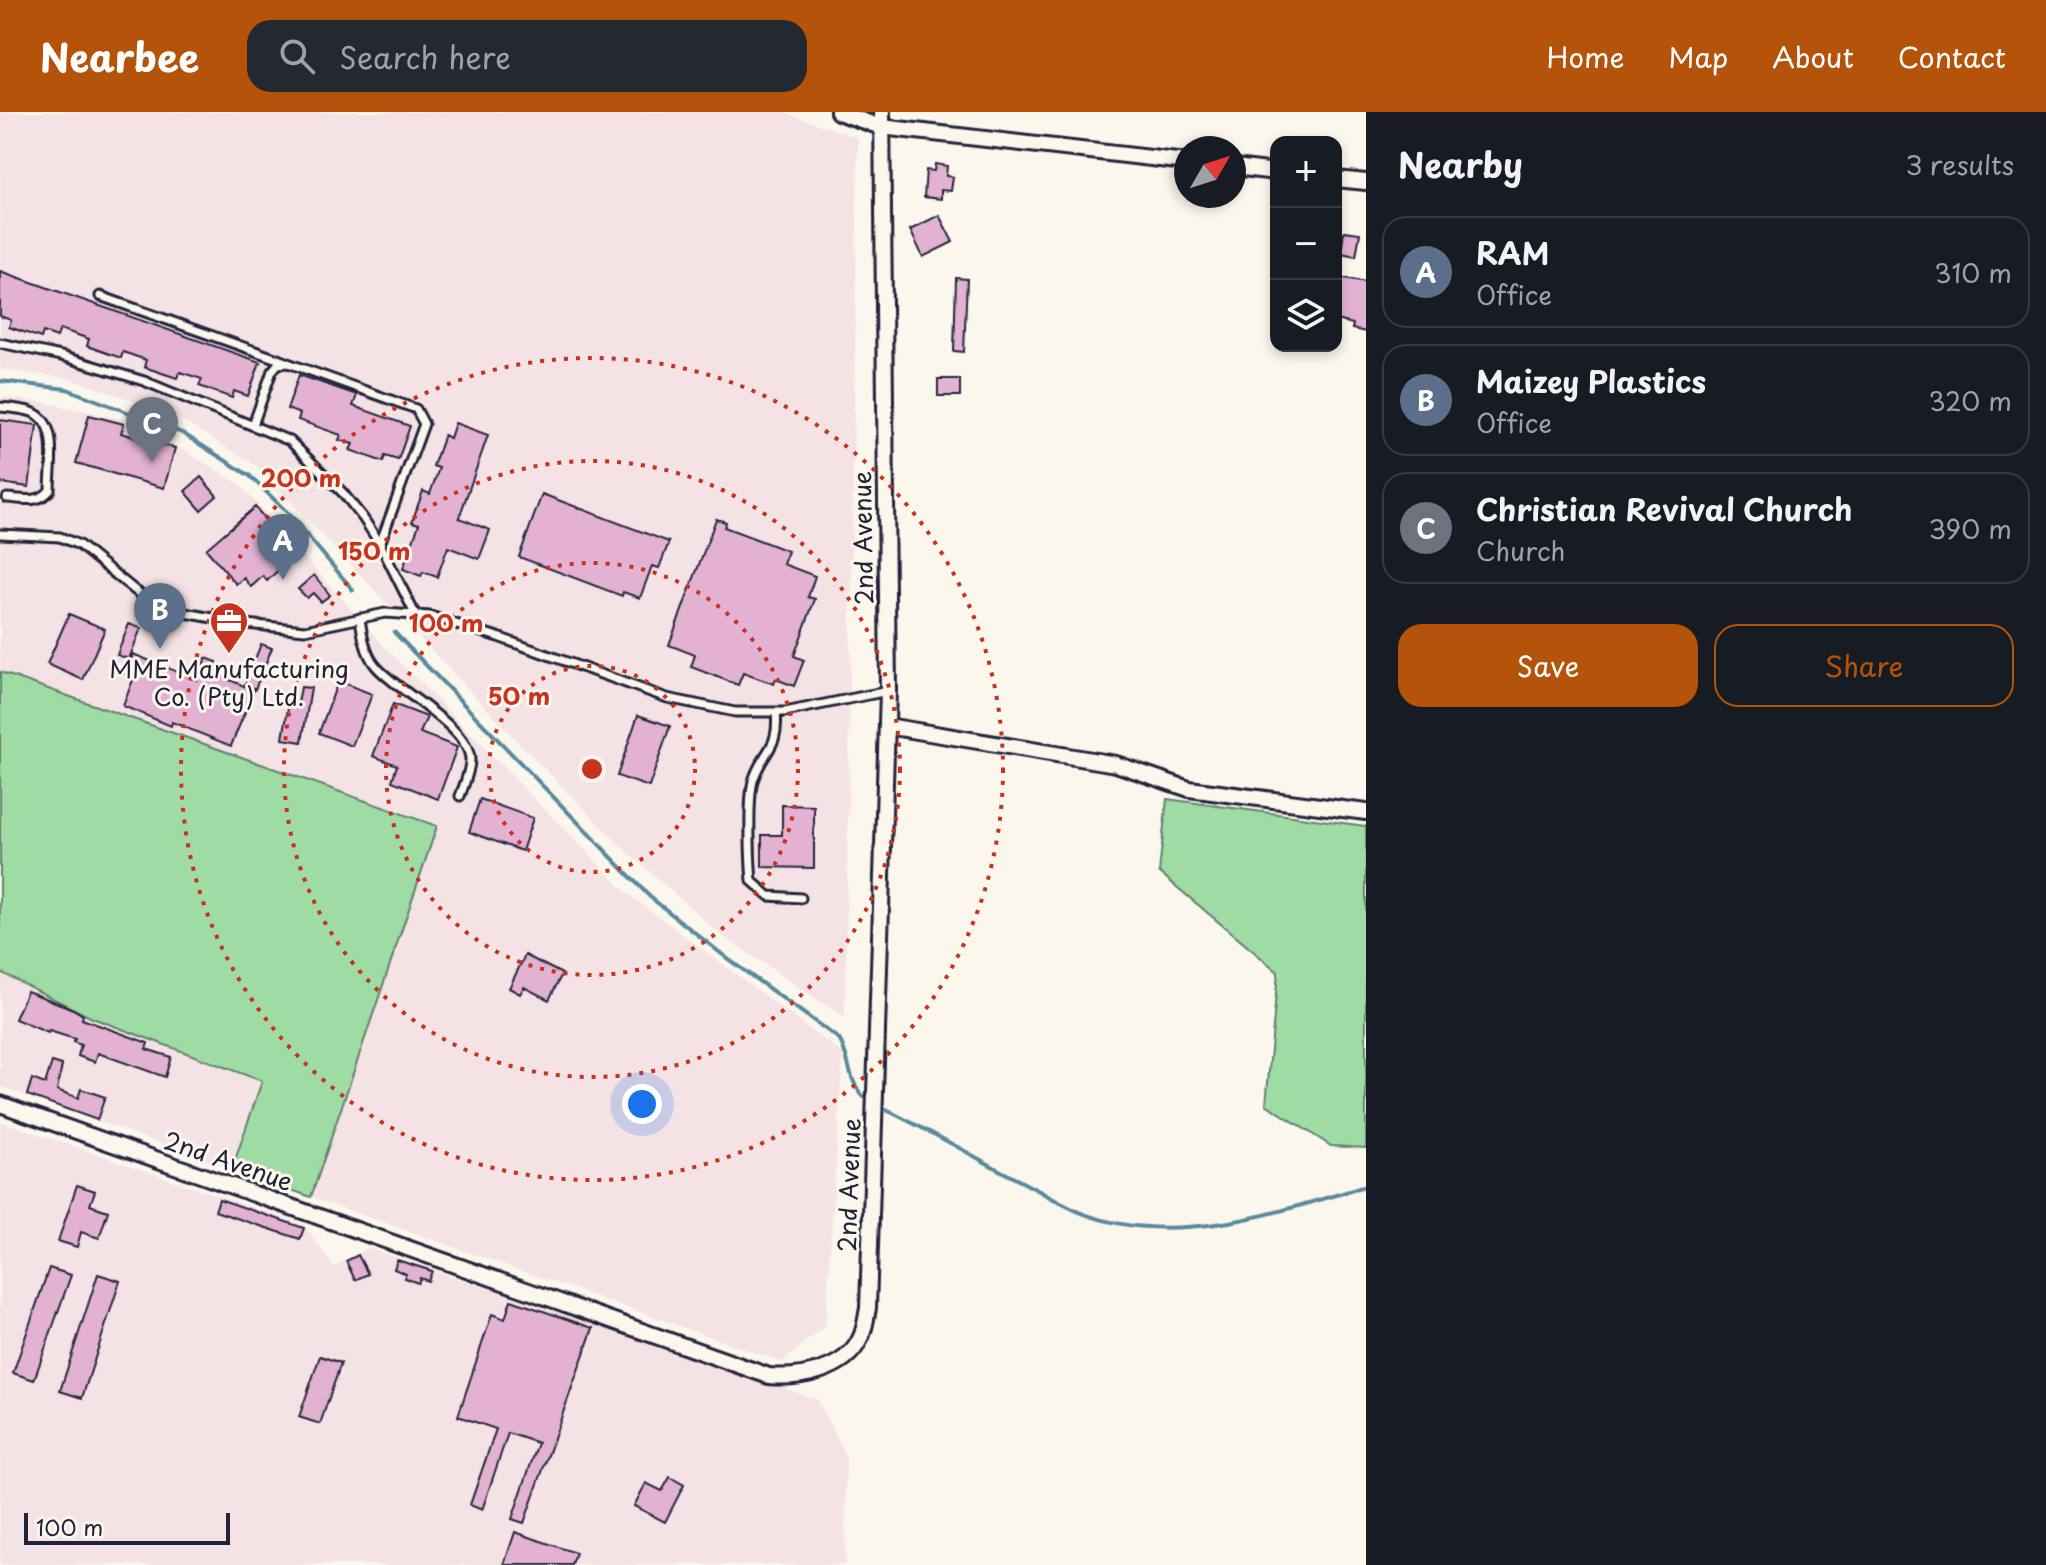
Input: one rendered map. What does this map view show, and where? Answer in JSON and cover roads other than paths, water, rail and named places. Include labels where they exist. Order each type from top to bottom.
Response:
[{"type":"street","points":[[838,112],[1174,160]]},
{"type":"street","name":"2nd Avenue","points":[[0,1104],[769,1376],[809,1373],[838,1363],[851,1353],[860,1340],[868,1308],[888,691],[881,119]]},
{"type":"street","points":[[1246,168],[1270,171]]},
{"type":"street","points":[[1342,180],[1366,182]]},
{"type":"street","points":[[887,726],[1116,764],[1189,789],[1366,812]]},
{"type":"lane","points":[[100,296],[416,409],[424,424],[380,544]]},
{"type":"lane","points":[[0,343],[61,356],[144,381],[290,441],[350,501],[380,544],[415,614]]},
{"type":"lane","points":[[253,425],[272,371],[278,364],[288,363]]},
{"type":"lane","points":[[0,407],[30,411],[40,416],[48,424],[51,438],[50,490],[39,499],[7,498]]},
{"type":"lane","points":[[0,534],[60,537],[79,545],[154,603],[169,610],[305,630],[360,618],[415,614],[498,637],[667,698],[735,712],[776,713],[888,691]]},
{"type":"lane","points":[[360,618],[363,638],[374,665],[418,698],[464,744],[470,758],[460,796]]},
{"type":"lane","points":[[776,713],[778,731],[753,783],[752,881],[769,896],[801,898]]},
{"type":"waterway","points":[[0,381],[67,389],[182,433],[250,476],[290,515],[353,590]]},
{"type":"waterway","points":[[394,632],[650,897],[728,959],[839,1039],[855,1084],[864,1097]]},
{"type":"waterway","points":[[878,1106],[1079,1212],[1114,1223],[1150,1227],[1223,1223],[1296,1207],[1366,1186]]},
{"type":"place","name":"Christian Revival Church","points":[[152,463]]},
{"type":"place","name":"RAM","points":[[283,580]]},
{"type":"place","name":"Maizey Plastics","points":[[160,649]]},
{"type":"place","name":"MME Manufacturing Co. (Pty) Ltd.","points":[[229,655]]}]
